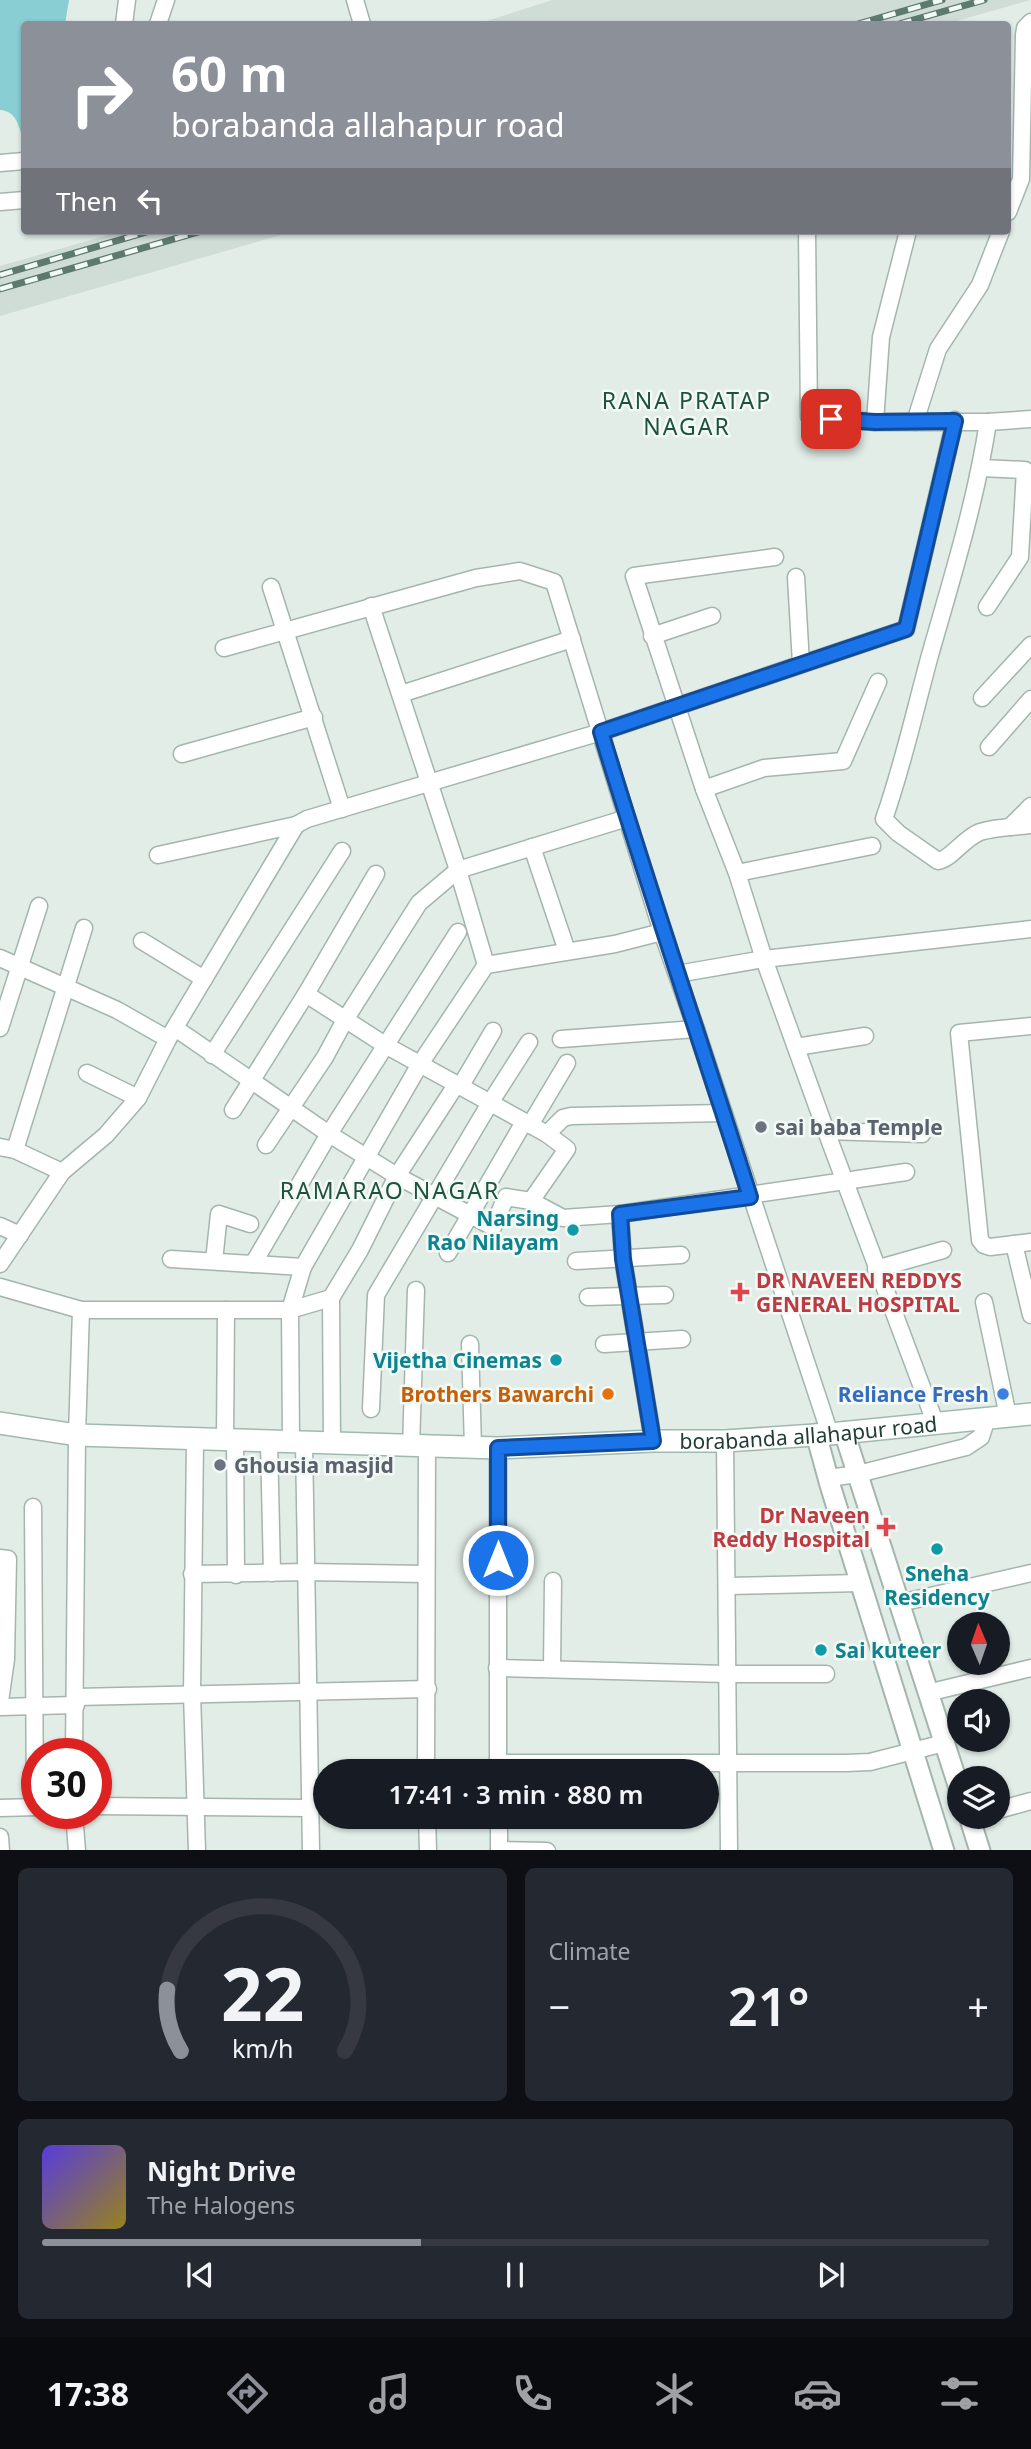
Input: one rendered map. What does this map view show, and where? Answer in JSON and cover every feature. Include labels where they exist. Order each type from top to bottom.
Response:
[{"type":"main road","name":"borabanda allahapur road","points":[[0,1423],[77,1435],[498,1448],[653,1441],[725,1441],[1031,1414]]},
{"type":"street","points":[[124,21],[127,0]]},
{"type":"street","points":[[159,21],[166,0]]},
{"type":"street","points":[[355,0],[361,21]]},
{"type":"street","points":[[1011,204],[1020,179],[1027,117],[1025,27],[1031,22]]},
{"type":"street","points":[[0,163],[21,161]]},
{"type":"street","points":[[0,202],[21,200]]},
{"type":"street","points":[[807,235],[809,418],[875,422],[988,422],[1031,419]]},
{"type":"street","points":[[875,422],[881,337],[907,235]]},
{"type":"street","points":[[915,422],[938,349],[980,285],[999,235]]},
{"type":"street","points":[[158,855],[296,825],[307,819],[601,732],[677,704],[906,629],[955,421]]},
{"type":"street","points":[[988,422],[981,468],[900,772],[884,819],[898,833],[938,861],[944,860],[961,843],[979,832],[1031,825]]},
{"type":"street","points":[[981,468],[1028,470],[1020,557],[987,607]]},
{"type":"street","points":[[775,557],[634,576],[704,789],[737,873],[764,959],[825,1131],[935,1422]]},
{"type":"street","points":[[224,648],[476,578],[520,571],[554,582],[662,932],[750,1197],[830,1433],[858,1474],[952,1766]]},
{"type":"street","points":[[796,577],[801,664]]},
{"type":"street","points":[[271,587],[342,809]]},
{"type":"street","points":[[371,606],[458,870],[486,965]]},
{"type":"street","points":[[652,636],[712,616]]},
{"type":"street","points":[[401,694],[572,639]]},
{"type":"street","points":[[982,698],[1031,645]]},
{"type":"street","points":[[704,789],[764,768],[843,761],[878,682]]},
{"type":"street","points":[[989,747],[1031,699]]},
{"type":"street","points":[[182,754],[314,717]]},
{"type":"street","points":[[1010,827],[1031,806]]},
{"type":"street","points":[[266,1145],[325,1057],[345,1020],[419,903],[458,870],[628,818]]},
{"type":"street","points":[[0,1265],[62,1172],[106,1135],[138,1098],[171,1034],[296,825]]},
{"type":"street","points":[[737,873],[872,846]]},
{"type":"street","points":[[532,847],[567,951]]},
{"type":"street","points":[[212,1055],[342,851]]},
{"type":"street","points":[[233,1110],[306,994],[376,874]]},
{"type":"street","points":[[0,1028],[39,906]]},
{"type":"street","points":[[62,1172],[7,1149],[84,928]]},
{"type":"street","points":[[677,974],[764,959],[1031,929]]},
{"type":"street","points":[[253,1264],[329,1134],[457,932]]},
{"type":"street","points":[[314,1759],[307,1691],[306,1572],[290,1310],[303,1267],[420,1064],[486,965],[615,944],[662,932]]},
{"type":"street","points":[[142,941],[204,979]]},
{"type":"street","points":[[0,958],[212,1055],[397,1177],[471,1213],[493,1227],[506,1197],[531,1202],[563,1218],[620,1214],[750,1197],[906,1172]]},
{"type":"street","points":[[306,994],[385,1045],[547,1134],[567,1149],[531,1202]]},
{"type":"street","points":[[1031,1026],[959,1033],[980,1240],[990,1247],[1031,1242]]},
{"type":"street","points":[[561,1039],[696,1029]]},
{"type":"street","points":[[332,1443],[331,1298],[360,1250],[397,1177],[493,1031]]},
{"type":"street","points":[[796,1047],[865,1036]]},
{"type":"street","points":[[371,1409],[376,1295],[490,1102],[530,1042]]},
{"type":"street","points":[[448,1253],[567,1063]]},
{"type":"street","points":[[87,1073],[138,1098]]},
{"type":"street","points":[[547,1134],[563,1118],[571,1116],[724,1113]]},
{"type":"street","points":[[825,1131],[922,1134]]},
{"type":"street","points":[[214,1262],[219,1214],[250,1224]]},
{"type":"street","points":[[620,1214],[623,1259],[653,1441]]},
{"type":"street","points":[[0,1226],[20,1236]]},
{"type":"street","points":[[1014,1244],[1031,1315]]},
{"type":"street","points":[[876,1269],[943,1250]]},
{"type":"street","points":[[576,1261],[681,1255]]},
{"type":"street","points":[[171,1259],[303,1267]]},
{"type":"street","points":[[0,1287],[81,1310],[290,1310],[331,1298]]},
{"type":"street","points":[[416,1290],[428,1689],[426,1759]]},
{"type":"street","points":[[588,1297],[666,1295]]},
{"type":"street","points":[[828,1478],[858,1474],[966,1447],[981,1437],[997,1417],[984,1302]]},
{"type":"street","points":[[75,1738],[77,1435],[81,1310]]},
{"type":"street","points":[[226,1310],[236,1575]]},
{"type":"street","points":[[604,1343],[682,1339]]},
{"type":"street","points":[[470,1344],[473,1447]]},
{"type":"street","points":[[830,1433],[828,1478],[944,1850]]},
{"type":"street","points":[[195,1440],[192,1693],[197,1850]]},
{"type":"street","points":[[725,1441],[729,1850]]},
{"type":"street","points":[[269,1442],[272,1573]]},
{"type":"street","points":[[498,1448],[498,1759]]},
{"type":"street","points":[[33,1507],[34,1738]]},
{"type":"street","points":[[0,1558],[8,1559],[0,1700]]},
{"type":"street","points":[[900,1603],[1031,1573]]},
{"type":"street","points":[[192,1574],[425,1574]]},
{"type":"street","points":[[552,1669],[554,1581]]},
{"type":"street","points":[[727,1586],[860,1583]]},
{"type":"street","points":[[498,1668],[826,1674]]},
{"type":"street","points":[[927,1693],[1031,1668]]},
{"type":"street","points":[[0,1707],[33,1707],[76,1701],[192,1693],[428,1689]]},
{"type":"street","points":[[719,1762],[870,1762],[944,1743]]},
{"type":"street","points":[[311,1850],[310,1808],[313,1797]]},
{"type":"street","points":[[1010,1807],[1031,1801]]},
{"type":"street","points":[[112,1806],[310,1808]]},
{"type":"street","points":[[0,1808],[21,1807]]},
{"type":"street","points":[[75,1829],[77,1850]]},
{"type":"street","points":[[427,1829],[428,1850]]},
{"type":"street","points":[[499,1829],[499,1850],[547,1850]]},
{"type":"street","points":[[974,1829],[980,1850]]},
{"type":"street","points":[[0,1837],[1,1850]]},
{"type":"shaded area","points":[[552,0],[1030,0],[956,21],[487,21]]},
{"type":"shaded area","points":[[108,235],[281,235],[0,316],[0,266]]},
{"type":"water","points":[[0,0],[69,0],[66,21],[21,21],[21,134],[13,116],[0,110]]},
{"type":"railway","points":[[868,21],[942,0]]},
{"type":"railway","points":[[910,21],[984,0]]},
{"type":"railway","points":[[0,275],[136,235]]},
{"type":"railway","points":[[0,289],[188,235]]},
{"type":"place","name":"sai baba Temple","points":[[761,1127]]},
{"type":"place","name":"Narsing Rao Nilayam","points":[[573,1230]]},
{"type":"place","name":"DR NAVEEN REDDYS GENERAL HOSPITAL","points":[[740,1292]]},
{"type":"place","name":"Vijetha Cinemas","points":[[556,1360]]},
{"type":"place","name":"Brothers Bawarchi","points":[[608,1394]]},
{"type":"place","name":"Reliance Fresh","points":[[1003,1394]]},
{"type":"place","name":"Ghousia masjid","points":[[220,1465]]},
{"type":"place","name":"Dr Naveen Reddy Hospital","points":[[886,1527]]},
{"type":"place","name":"Sneha Residency","points":[[937,1549]]},
{"type":"place","name":"Sai kuteer","points":[[821,1650]]},
{"type":"district","name":"RANA PRATAP NAGAR","points":[[687,413]]},
{"type":"district","name":"RAMARAO NAGAR","points":[[390,1190]]},
{"type":"route","points":[[498,1560],[498,1448],[653,1441],[623,1259],[620,1214],[750,1197],[662,932],[601,732],[677,704],[906,629],[955,421],[875,422],[831,419]]}]
